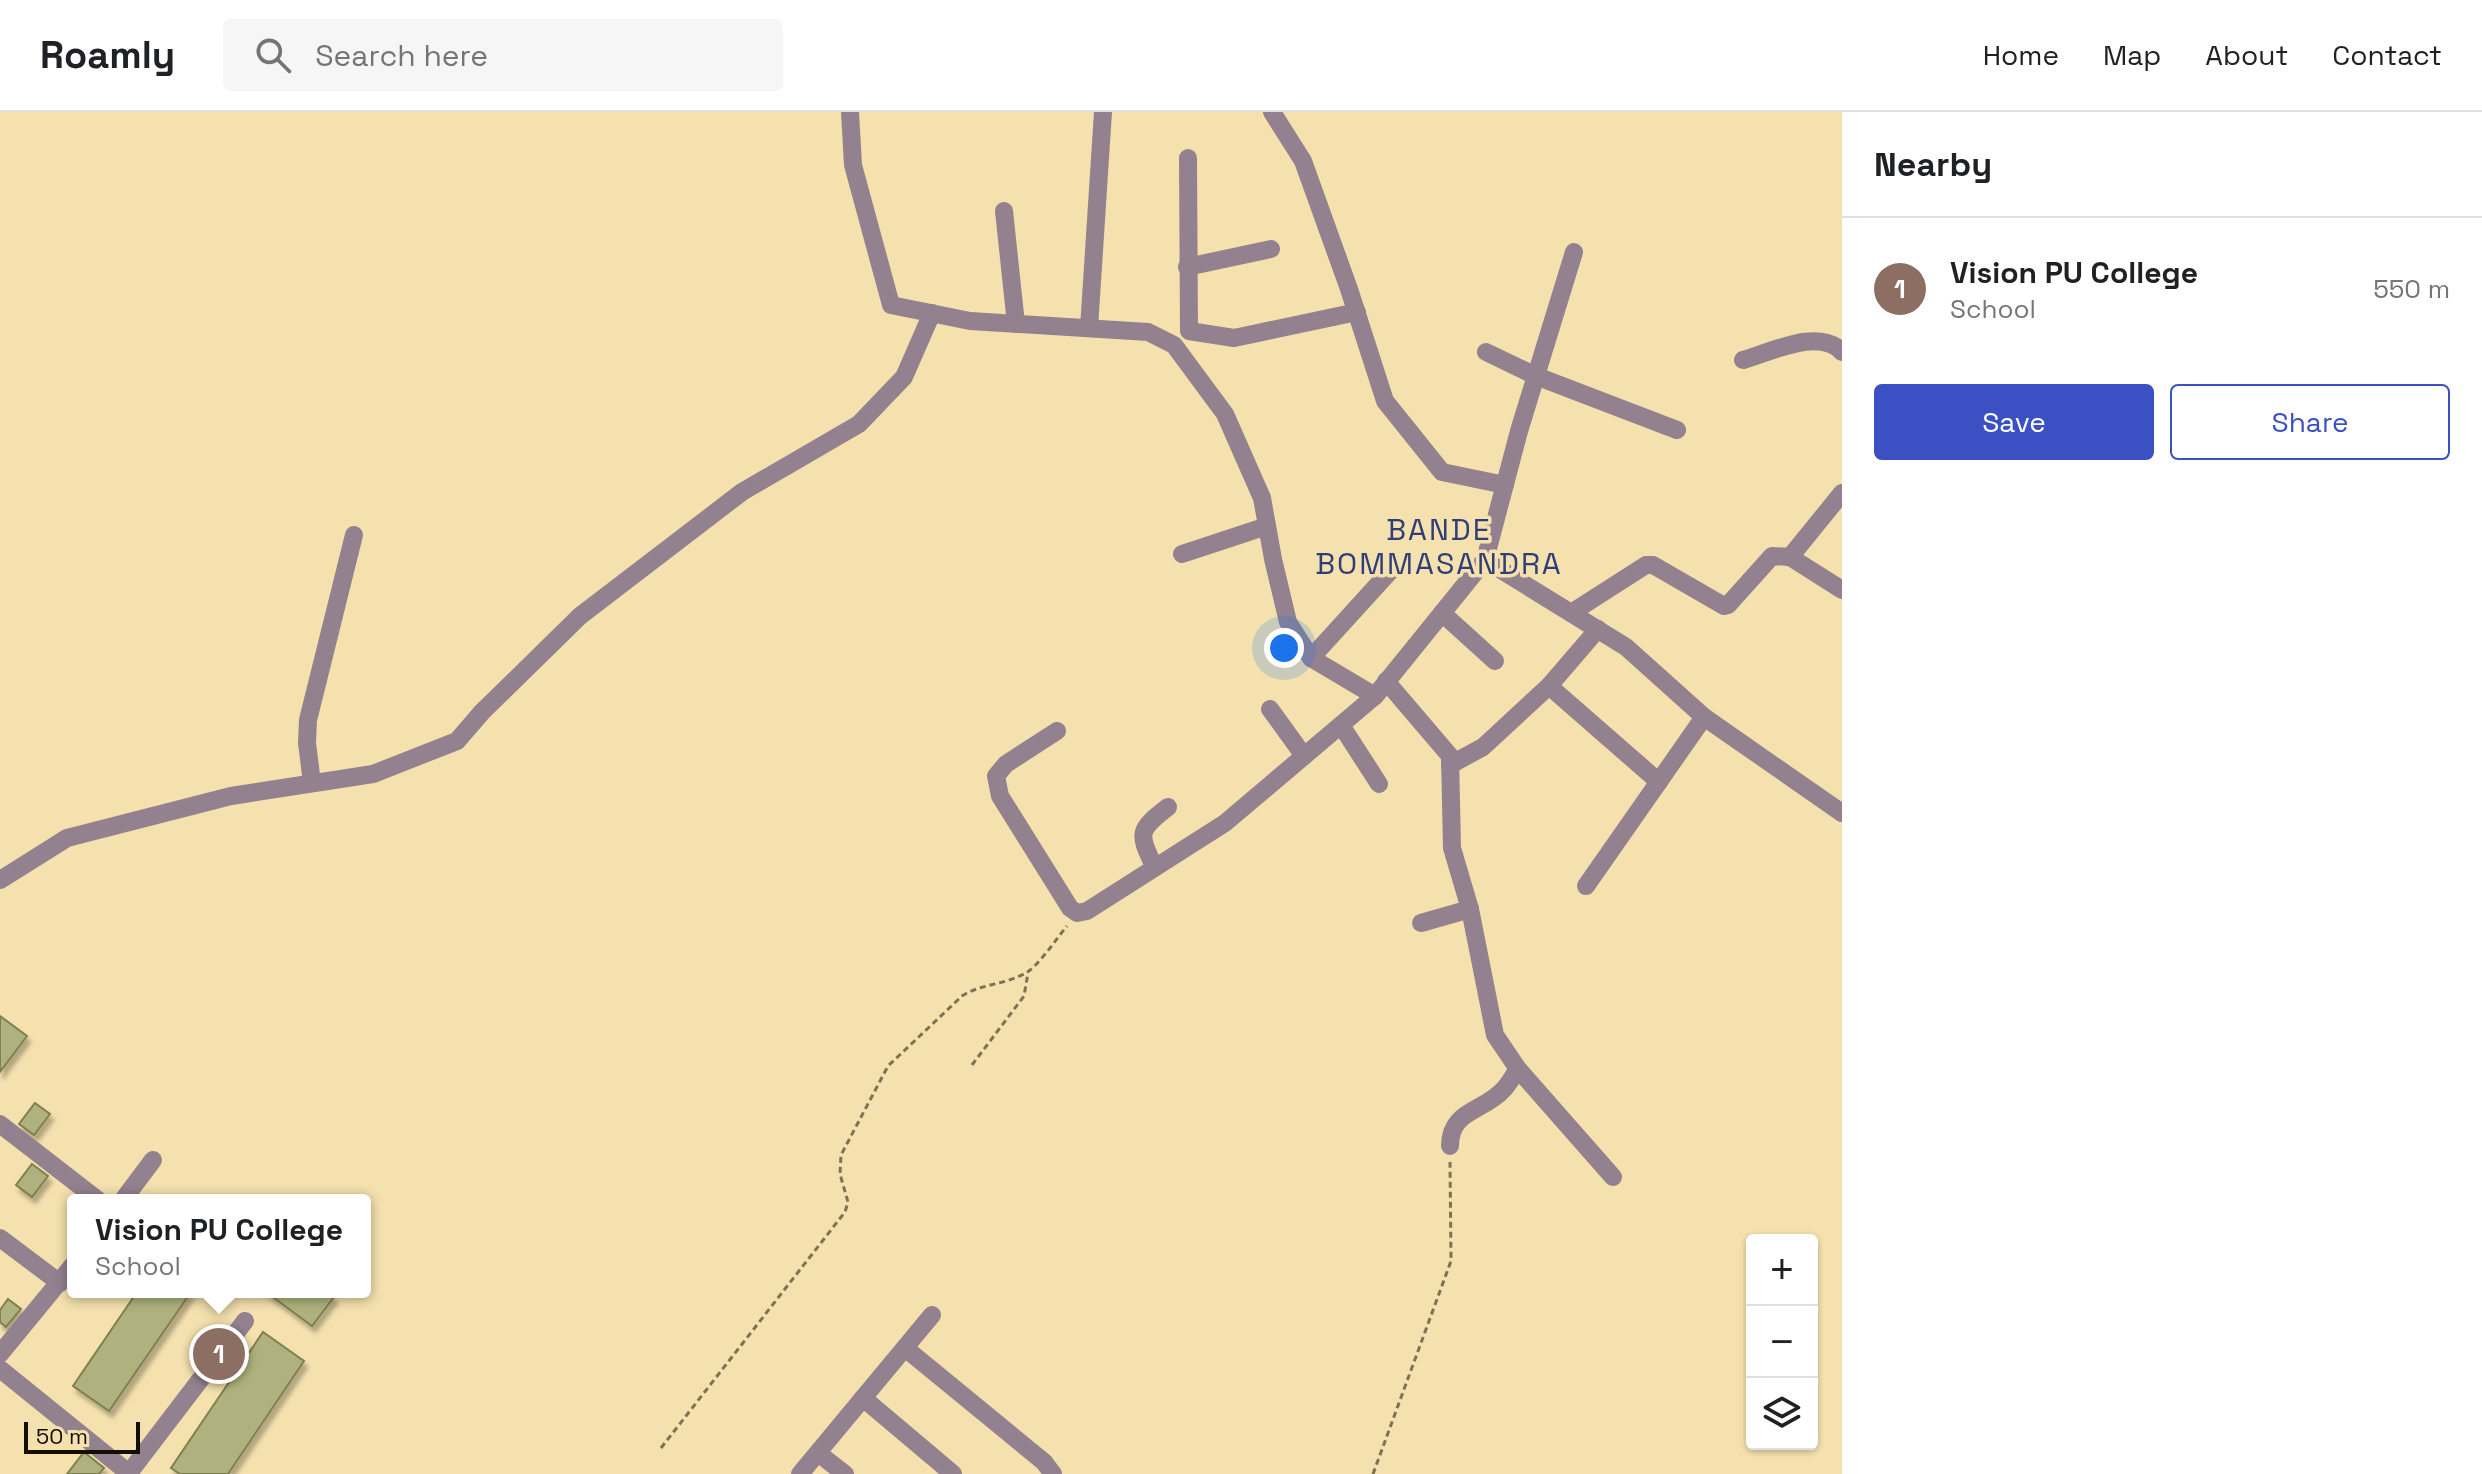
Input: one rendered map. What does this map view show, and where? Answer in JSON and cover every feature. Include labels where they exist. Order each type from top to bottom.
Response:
[{"type":"street","points":[[850,112],[853,165],[891,305],[970,321],[1148,332],[1174,345],[1225,414],[1262,498],[1288,622],[1311,658],[1380,688],[1436,737],[1450,756],[1452,848],[1470,909],[1495,1035],[1518,1069],[1613,1177]]},
{"type":"street","points":[[1089,328],[1103,112]]},
{"type":"street","points":[[1272,112],[1303,161],[1385,401],[1442,472],[1505,485]]},
{"type":"street","points":[[1174,345],[1189,331],[1188,158]]},
{"type":"street","points":[[1004,211],[1016,324]]},
{"type":"street","points":[[1187,267],[1271,249]]},
{"type":"street","points":[[1057,731],[1006,764],[996,776],[1000,796],[1070,908],[1077,913],[1087,911],[1225,823],[1341,725],[1380,688],[1485,560],[1574,252]]},
{"type":"street","points":[[1189,331],[1234,338],[1357,312]]},
{"type":"street","points":[[0,880],[67,838],[231,796],[373,774],[457,741],[482,712],[580,616],[742,492],[859,424],[904,377],[932,313]]},
{"type":"street","points":[[1743,360],[1811,341],[1835,345],[1842,352]]},
{"type":"street","points":[[1486,352],[1536,376],[1677,430]]},
{"type":"street","points":[[1790,557],[1842,493]]},
{"type":"street","points":[[1182,554],[1267,526]]},
{"type":"street","points":[[312,783],[307,743],[308,720],[354,535]]},
{"type":"street","points":[[1571,613],[1646,565],[1653,565],[1719,604],[1728,605],[1772,556],[1790,557],[1842,590]]},
{"type":"street","points":[[1485,560],[1626,647],[1704,717],[1842,813]]},
{"type":"street","points":[[1311,658],[1393,568]]},
{"type":"street","points":[[1442,613],[1495,661]]},
{"type":"street","points":[[1450,765],[1483,747],[1549,686],[1598,629]]},
{"type":"street","points":[[1549,686],[1659,782]]},
{"type":"street","points":[[1270,709],[1304,756]]},
{"type":"street","points":[[1586,886],[1704,717]]},
{"type":"street","points":[[1341,725],[1379,784]]},
{"type":"street","points":[[1154,866],[1143,843],[1142,831],[1147,823],[1168,807]]},
{"type":"street","points":[[1421,923],[1470,909]]},
{"type":"street","points":[[1450,1146],[1450,1132],[1455,1123],[1502,1092],[1518,1069]]},
{"type":"street","points":[[0,1124],[90,1194]]},
{"type":"street","points":[[128,1194],[153,1160]]},
{"type":"street","points":[[0,1238],[60,1283]]},
{"type":"street","points":[[0,1354],[67,1273]]},
{"type":"street","points":[[800,1474],[932,1315]]},
{"type":"street","points":[[0,1369],[129,1474],[245,1321]]},
{"type":"street","points":[[905,1348],[1044,1462],[1053,1474]]},
{"type":"street","points":[[863,1398],[953,1474]]},
{"type":"street","points":[[818,1453],[845,1474]]},
{"type":"path","points":[[661,1448],[845,1212],[848,1202],[839,1166],[841,1155],[888,1066],[962,996],[976,988],[1028,973],[1077,913]]},
{"type":"path","points":[[972,1065],[1024,996],[1028,973]]},
{"type":"path","points":[[1373,1474],[1451,1261],[1450,1146]]},
{"type":"building","points":[[0,1016],[27,1036],[0,1072]]},
{"type":"building","points":[[35,1103],[50,1114],[34,1135],[19,1124]]},
{"type":"building","points":[[32,1164],[48,1176],[32,1197],[16,1185]]},
{"type":"building","points":[[133,1298],[187,1298],[109,1411],[73,1386]]},
{"type":"building","points":[[274,1298],[333,1298],[312,1326]]},
{"type":"building","points":[[8,1299],[21,1309],[6,1327],[0,1322],[0,1310]]},
{"type":"building","points":[[263,1332],[304,1361],[228,1474],[180,1474],[171,1468]]},
{"type":"building","points":[[84,1452],[104,1468],[99,1474],[67,1474]]},
{"type":"place","name":"Vision PU College","points":[[219,1354]]},
{"type":"district","name":"BANDE BOMMASANDRA","points":[[1439,547]]}]
